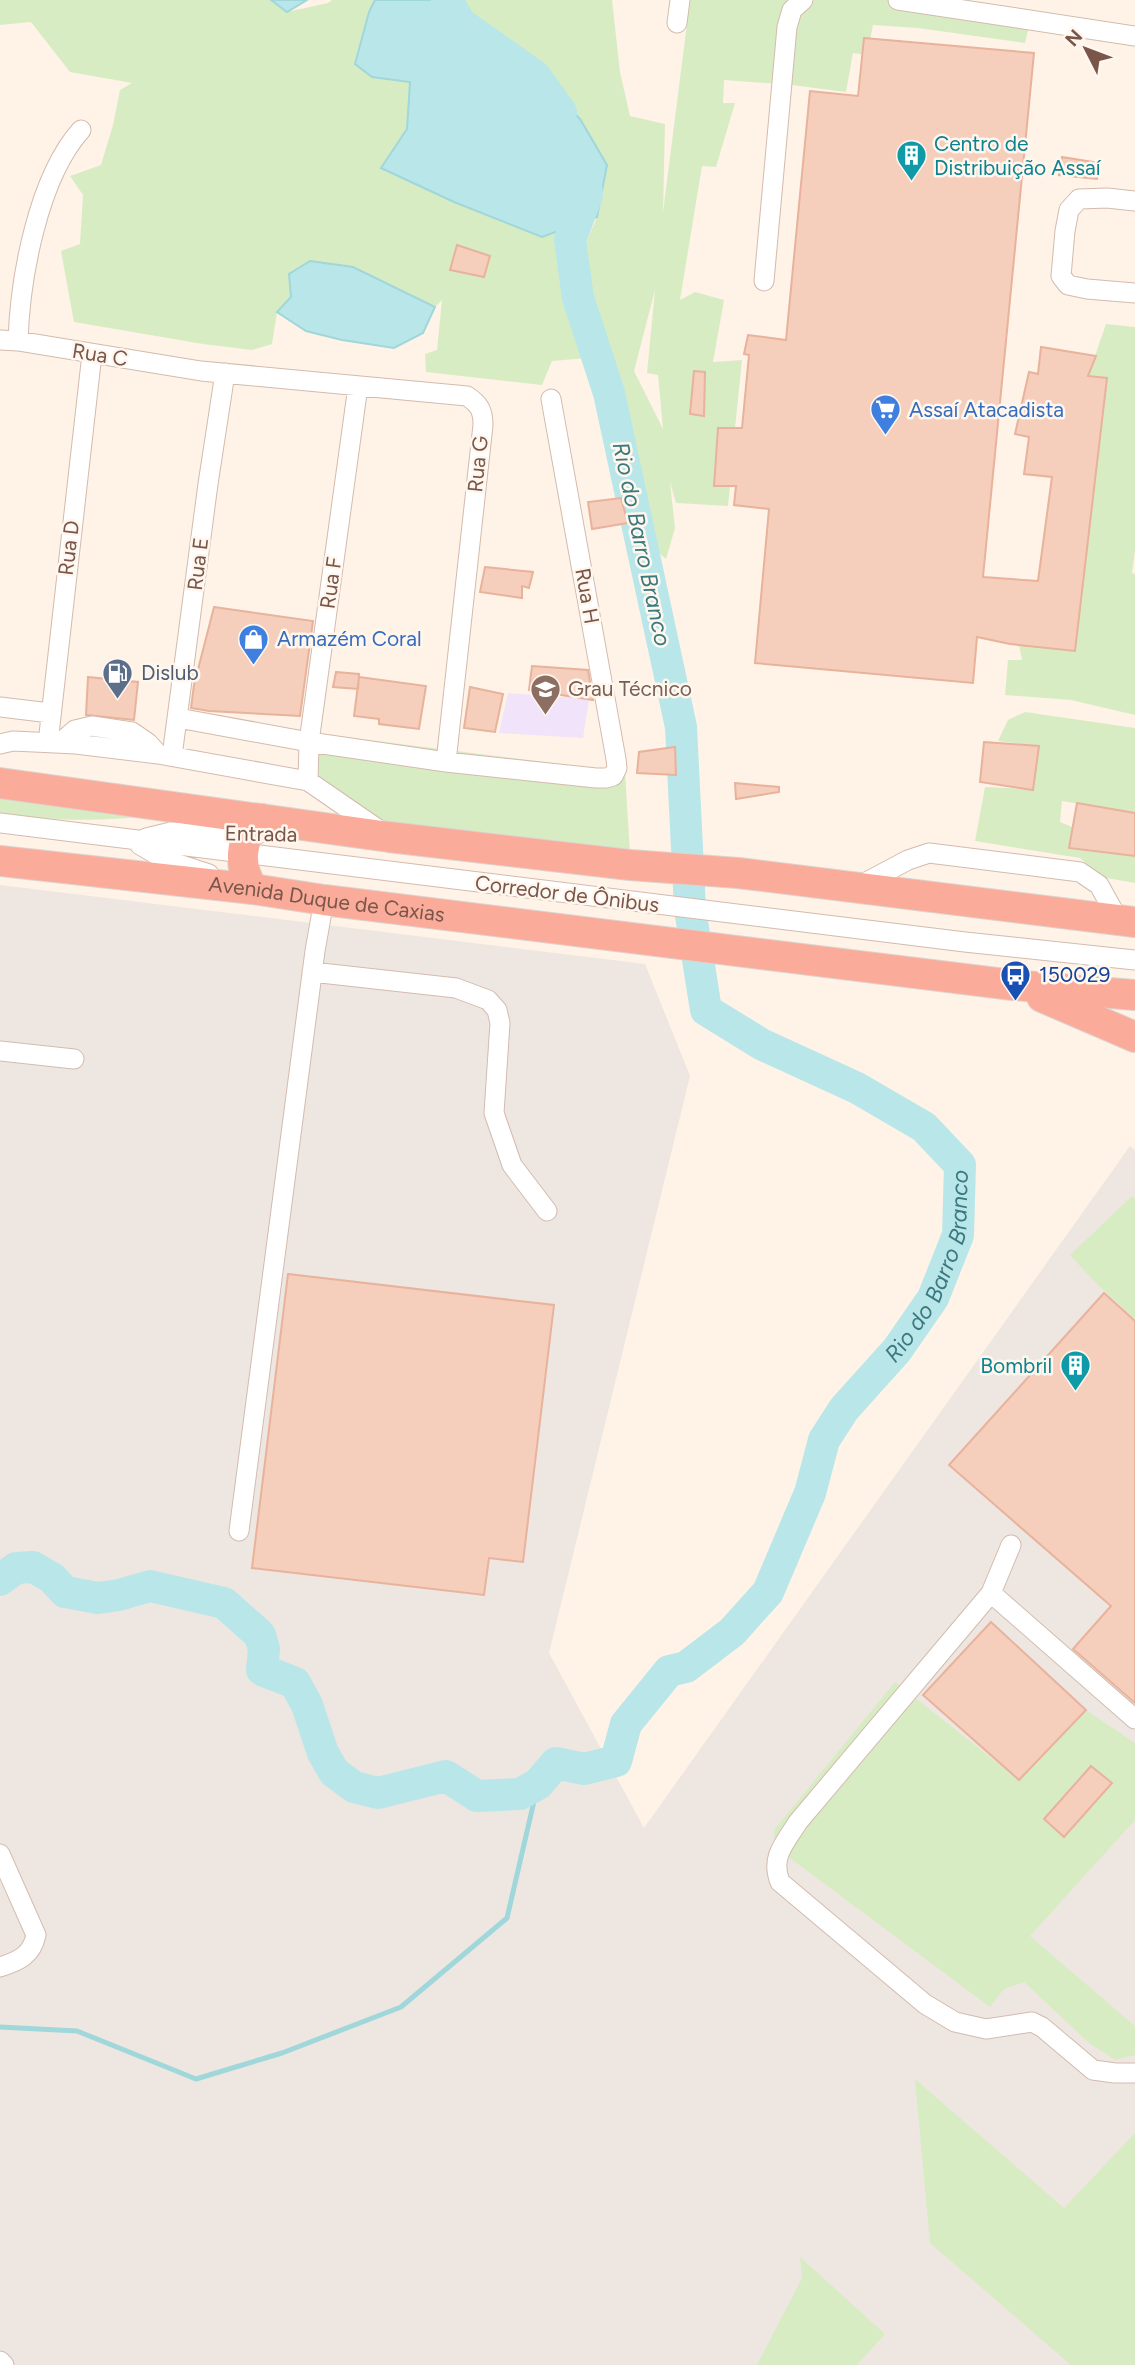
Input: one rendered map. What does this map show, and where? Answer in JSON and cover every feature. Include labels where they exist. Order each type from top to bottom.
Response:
[{"type":"highway","points":[[0,783],[251,836],[389,837],[630,865],[738,873],[1127,922]]},
{"type":"highway","points":[[251,836],[243,870],[253,889]]},
{"type":"highway","name":"Avenida Duque de Caxias","points":[[0,862],[253,889],[654,942],[1013,985]]},
{"type":"highway","points":[[1013,985],[1135,995]]},
{"type":"highway","points":[[1013,985],[1135,1037]]},
{"type":"street","points":[[677,23],[680,0]]},
{"type":"street","points":[[764,281],[787,27],[792,10],[803,0]]},
{"type":"street","points":[[898,0],[1135,36]]},
{"type":"street","points":[[9,341],[19,312],[25,269],[40,213],[54,173],[81,130]]},
{"type":"street","points":[[1135,201],[1079,199],[1069,211],[1060,264],[1061,276],[1068,285],[1135,293]]},
{"type":"street","name":"Rua C","points":[[9,341],[201,371]]},
{"type":"street","name":"Rua D","points":[[54,743],[50,713],[92,354]]},
{"type":"street","name":"Rua G","points":[[201,371],[467,396],[478,404],[483,415],[446,762]]},
{"type":"street","name":"Rua E","points":[[165,755],[178,718],[225,373]]},
{"type":"street","name":"Rua F","points":[[308,781],[309,742],[358,386]]},
{"type":"street","name":"Rua H","points":[[446,762],[596,778],[613,776],[617,768],[551,399]]},
{"type":"street","points":[[0,707],[50,713]]},
{"type":"street","points":[[178,718],[309,742],[446,762]]},
{"type":"street","points":[[0,744],[13,741],[54,743],[165,755],[308,781],[389,837]]},
{"type":"street","points":[[0,823],[133,841],[166,860],[253,889]]},
{"type":"street","name":"Entrada","points":[[133,841],[171,832],[251,836]]},
{"type":"street","name":"Corredor de Ônibus","points":[[251,836],[1135,960]]},
{"type":"street","points":[[857,887],[908,860],[929,853],[1080,872],[1099,885],[1127,922]]},
{"type":"street","points":[[239,1531],[312,972],[324,900]]},
{"type":"street","points":[[312,972],[456,988],[488,1000],[496,1010],[500,1023],[494,1113],[512,1164],[547,1211]]},
{"type":"street","points":[[0,1051],[74,1059]]},
{"type":"street","points":[[1011,1545],[991,1593],[798,1822],[777,1856],[775,1869],[780,1882],[925,2004],[955,2022],[986,2029],[1032,2022],[1042,2027],[1093,2070],[1135,2073]]},
{"type":"street","points":[[991,1593],[1135,1720]]},
{"type":"street","points":[[0,1854],[36,1935],[33,1948],[17,1962],[0,1967]]},
{"type":"street","points":[[0,2361],[4,2365]]},
{"type":"shaded area","name":"Grau Técnico","points":[[508,693],[589,699],[583,738],[499,733]]},
{"type":"shaded area","points":[[0,885],[645,964],[690,1076],[549,1653],[644,1828],[1130,1146],[1135,1150],[1135,2365],[0,2365]]},
{"type":"green space","points":[[0,0],[271,0],[287,12],[332,0],[379,0],[372,77],[410,81],[407,129],[542,237],[574,228],[570,240],[588,358],[552,361],[542,385],[426,372],[425,354],[437,350],[442,300],[435,307],[411,296],[289,274],[291,297],[277,312],[272,344],[252,350],[74,322],[61,251],[80,244],[83,195],[70,176],[101,165],[120,90],[132,83],[70,72],[31,22],[0,25]]},
{"type":"green space","points":[[450,0],[612,0],[620,72],[630,116],[665,124],[663,212],[690,0],[906,0],[1029,26],[1025,43],[918,28],[873,25],[867,55],[853,53],[846,92],[724,80],[723,103],[735,103],[716,167],[702,166],[680,300],[695,292],[724,300],[713,362],[742,360],[735,428],[718,428],[715,486],[730,486],[728,506],[676,503],[670,482],[675,528],[666,559],[649,544],[583,250],[597,217]],"holes":[[[655,290],[647,373],[658,375],[663,429],[634,371]]]},
{"type":"green space","points":[[1106,324],[1135,327],[1135,551],[1132,573],[1135,574],[1135,715],[1071,700],[1005,695],[1008,660],[1022,660],[1019,645],[1075,651],[1088,376]]},
{"type":"green space","points":[[1025,712],[1135,728],[1135,813],[1062,801],[1060,822],[1072,827],[1069,848],[1135,856],[1135,883],[1101,877],[1080,858],[975,841],[985,787],[1033,789],[1039,746],[998,741],[1008,720]]},
{"type":"green space","points":[[313,733],[625,772],[630,854],[388,824],[308,779]]},
{"type":"green space","points":[[0,790],[174,813],[87,820],[22,816],[0,813]]},
{"type":"green space","points":[[1132,1196],[1135,1199],[1135,1320],[1070,1255]]},
{"type":"green space","points":[[895,1682],[1018,1779],[1086,1710],[1135,1743],[1135,1820],[1030,1936],[1135,2026],[1135,2055],[1115,2060],[1089,2043],[1024,1982],[1004,1989],[990,2007],[775,1847],[774,1830]]},
{"type":"green space","points":[[915,2079],[1064,2208],[1135,2133],[1135,2365],[1071,2365],[930,2243]]},
{"type":"green space","points":[[800,2257],[885,2334],[857,2365],[757,2365],[802,2278]]},
{"type":"water","points":[[271,0],[307,0],[287,12]]},
{"type":"water","points":[[375,0],[443,0],[478,23],[580,119],[607,165],[597,217],[542,237],[454,202],[381,168],[407,129],[410,82],[372,77],[355,64],[369,12]]},
{"type":"water","points":[[310,261],[353,267],[435,307],[423,333],[394,348],[306,331],[277,312],[291,297],[289,274]]},
{"type":"building","points":[[864,38],[1034,53],[983,577],[1038,581],[1052,477],[1024,474],[1029,437],[1015,434],[1029,372],[1038,374],[1041,347],[1096,356],[1088,376],[1107,378],[1075,651],[1010,644],[977,637],[973,683],[755,663],[769,509],[734,505],[736,486],[714,486],[718,428],[742,428],[749,355],[744,354],[748,335],[786,340],[810,91],[858,96]]},
{"type":"building","points":[[1062,157],[1100,163],[1097,179],[1059,175]]},
{"type":"building","points":[[457,245],[490,256],[484,277],[450,270]]},
{"type":"building","points":[[694,371],[705,372],[704,416],[690,414]]},
{"type":"building","points":[[621,498],[628,523],[592,529],[588,502]]},
{"type":"building","points":[[485,567],[533,572],[529,588],[522,586],[522,598],[480,592]]},
{"type":"building","name":"Armazém Coral","points":[[214,607],[313,621],[300,716],[191,708],[194,685]]},
{"type":"building","points":[[532,666],[588,670],[593,700],[529,690]]},
{"type":"building","points":[[336,672],[359,674],[358,689],[333,687]]},
{"type":"building","points":[[88,677],[138,682],[134,720],[86,715]]},
{"type":"building","points":[[359,677],[426,686],[419,729],[379,724],[379,719],[354,716]]},
{"type":"building","points":[[470,687],[503,694],[495,732],[464,728]]},
{"type":"building","points":[[984,742],[1039,746],[1033,790],[980,782]]},
{"type":"building","points":[[675,747],[676,775],[637,773],[639,752]]},
{"type":"building","points":[[735,783],[779,787],[779,792],[736,799]]},
{"type":"building","points":[[1077,803],[1135,813],[1135,856],[1069,848]]},
{"type":"building","points":[[288,1274],[554,1305],[523,1562],[489,1558],[484,1595],[252,1568]]},
{"type":"building","name":"Bombril","points":[[1104,1293],[1135,1321],[1135,1703],[1073,1649],[1111,1606],[949,1465]]},
{"type":"building","points":[[991,1622],[1086,1710],[1019,1780],[923,1695]]},
{"type":"building","points":[[1091,1766],[1112,1783],[1064,1837],[1044,1819]]},
{"type":"waterway","name":"Rio do Barro Branco","points":[[447,0],[460,23],[535,76],[561,112]]},
{"type":"waterway","name":"Rio do Barro Branco","points":[[0,1580],[16,1568],[33,1567],[52,1578],[65,1592],[98,1598],[150,1586],[224,1603],[260,1635],[264,1649],[262,1670],[295,1683],[307,1705],[323,1753],[334,1772],[354,1787],[378,1793],[446,1776],[477,1796],[520,1794],[538,1784],[556,1763],[584,1769],[616,1761],[626,1724],[669,1671],[686,1667],[732,1632],[768,1592],[810,1493],[824,1440],[844,1409],[897,1350],[933,1298],[958,1235],[960,1165],[924,1127],[857,1088],[761,1044],[706,1010],[690,909],[681,727],[609,393],[578,298],[570,240],[587,195],[586,185]]},
{"type":"waterway","points":[[0,2027],[77,2031],[196,2079],[282,2053],[401,2007],[507,1918],[538,1784]]},
{"type":"place","name":"Centro de Distribuição Assaí","points":[[911,183]]},
{"type":"place","name":"Assaí Atacadista","points":[[886,437]]},
{"type":"place","name":"Armazém Coral","points":[[254,666]]},
{"type":"place","name":"Dislub","points":[[118,700]]},
{"type":"place","name":"Grau Técnico","points":[[545,716]]},
{"type":"place","name":"150029","points":[[1016,1002]]},
{"type":"place","name":"Bombril","points":[[1075,1393]]}]
